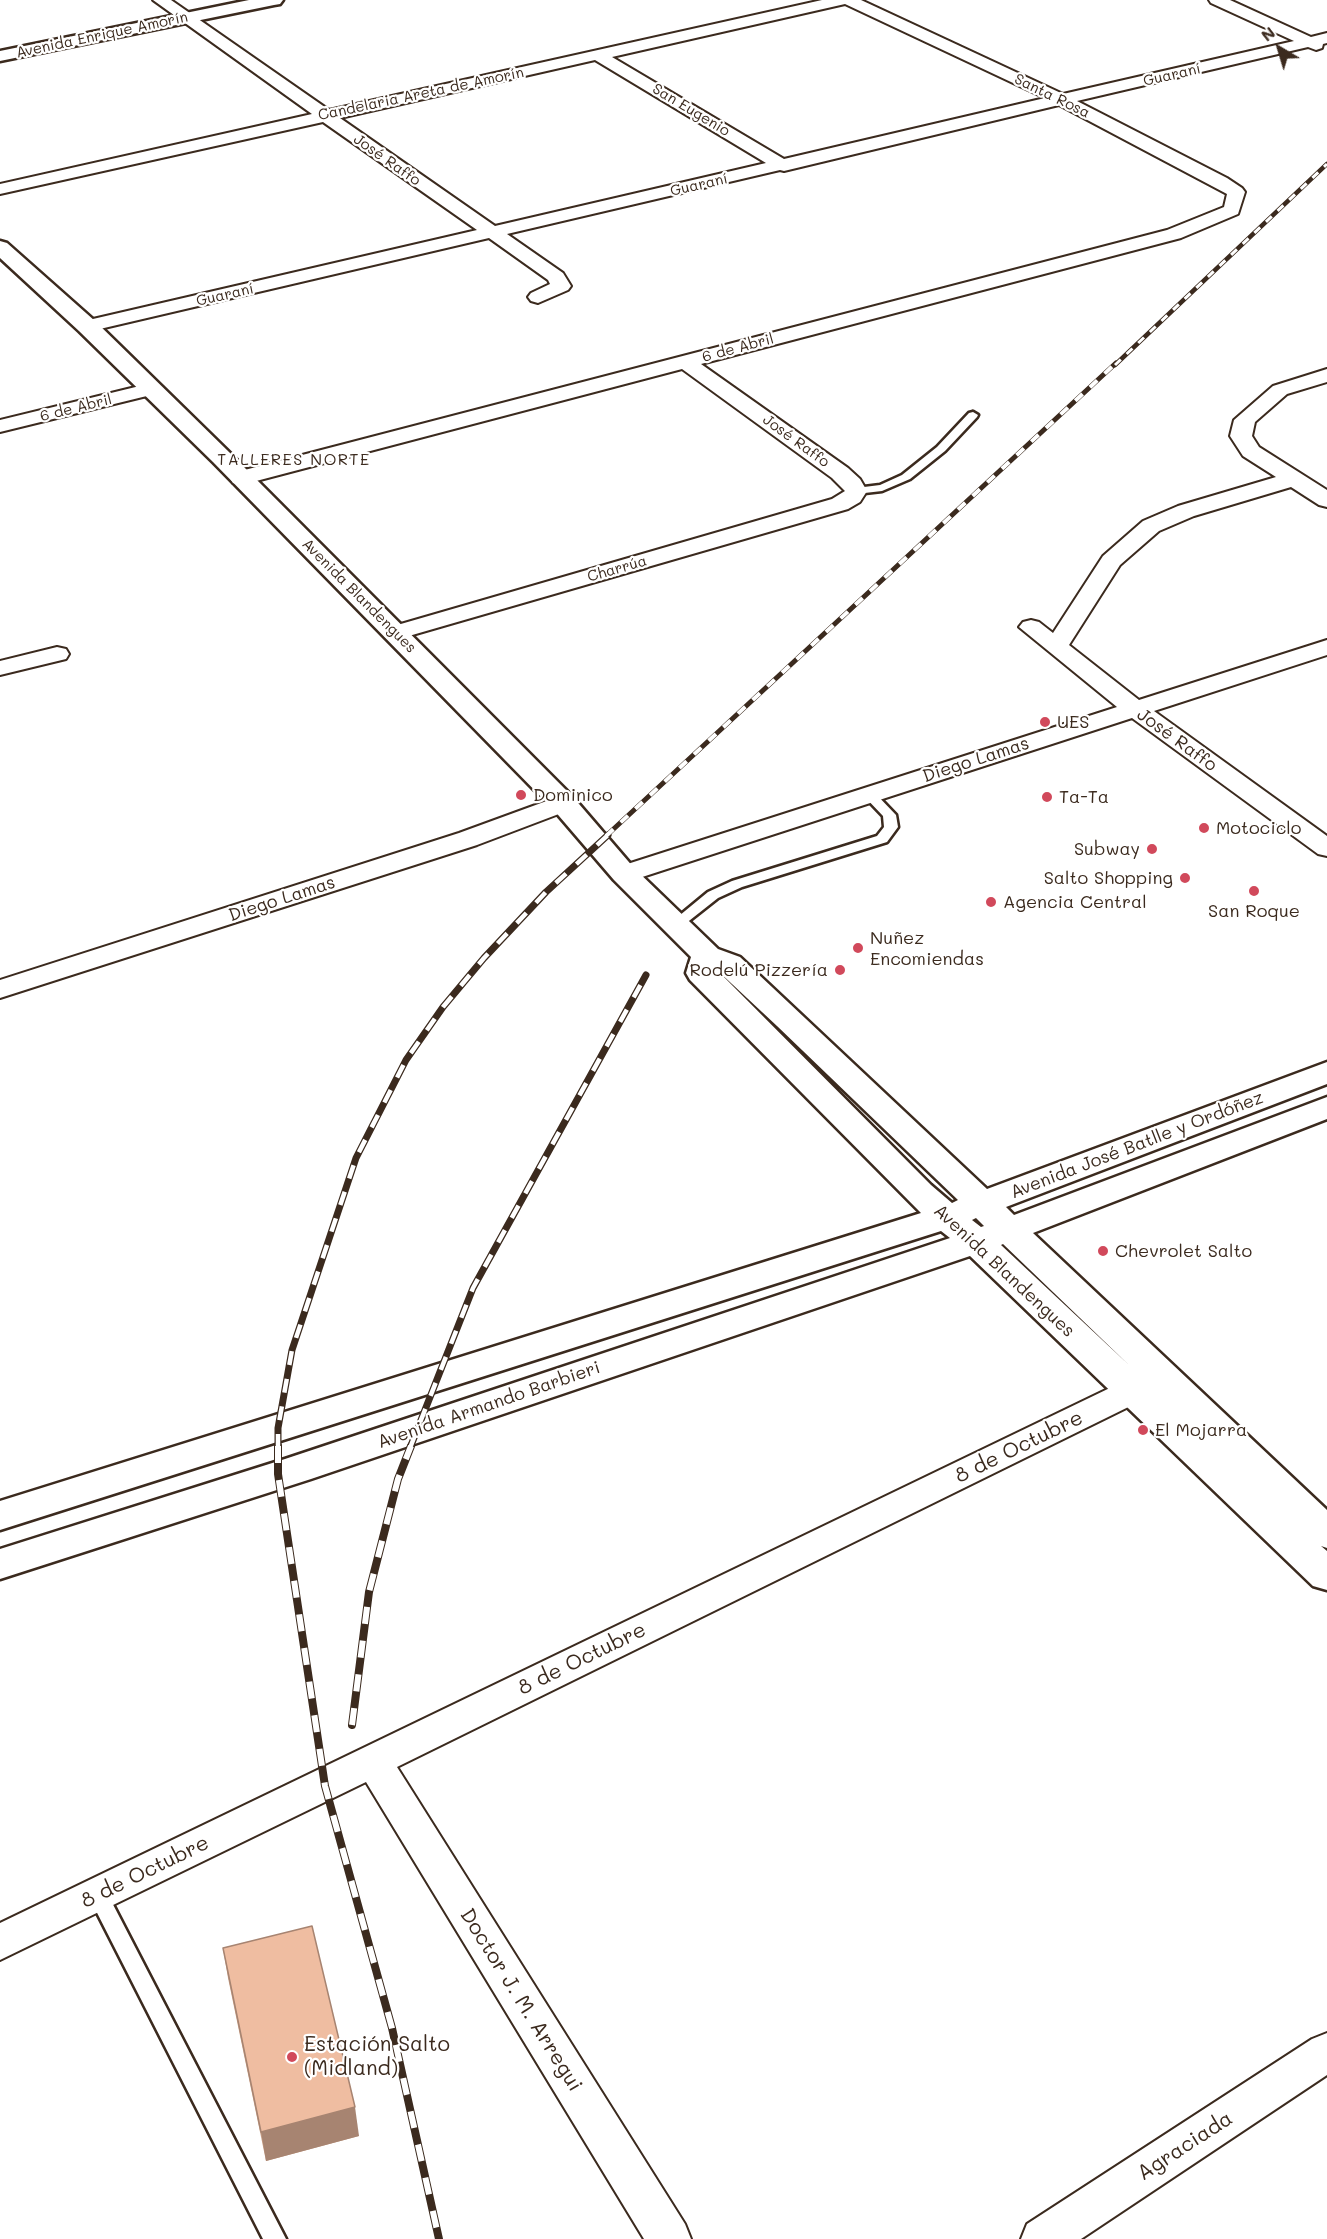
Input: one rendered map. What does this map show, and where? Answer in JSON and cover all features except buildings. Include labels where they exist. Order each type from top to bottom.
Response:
[{"type":"street","name":"José Raffo","points":[[161,0],[323,116],[556,277],[561,286],[538,297]]},
{"type":"street","name":"Avenida Enrique Amorín","points":[[0,56],[274,0]]},
{"type":"street","name":"Candelaria Areta de Amorín","points":[[0,189],[843,0]]},
{"type":"street","name":"Santa Rosa","points":[[848,0],[1064,101],[1221,182],[1236,192],[1232,210]]},
{"type":"street","points":[[1217,0],[1318,40],[1327,51]]},
{"type":"street","name":"Guaraní","points":[[87,326],[1064,101],[1318,40]]},
{"type":"street","name":"San Eugenio","points":[[598,55],[784,166]]},
{"type":"street","name":"6 de Abril","points":[[241,478],[1174,234],[1232,210]]},
{"type":"street","name":"Avenida Blandengues","points":[[3,252],[87,326],[241,478],[563,803],[624,874],[675,925],[707,956],[729,964],[983,1204],[992,1236]]},
{"type":"street","name":"José Raffo","points":[[685,362],[840,473],[852,484],[848,498]]},
{"type":"street","points":[[1327,375],[1280,390],[1245,420],[1241,436],[1251,451],[1327,500]]},
{"type":"street","name":"6 de Abril","points":[[0,426],[152,389]]},
{"type":"street","points":[[1056,646],[1111,561],[1151,526],[1186,511],[1293,479]]},
{"type":"street","name":"Charrúa","points":[[394,633],[848,498]]},
{"type":"street","name":"José Raffo","points":[[1031,627],[1135,709],[1327,848]]},
{"type":"street","name":"Diego Lamas","points":[[624,874],[1327,647]]},
{"type":"street","points":[[0,668],[57,654]]},
{"type":"street","name":"Diego Lamas","points":[[0,989],[468,839],[563,803]]},
{"type":"street","name":"Avenida Blandengues","points":[[707,956],[700,973],[919,1193],[947,1217],[992,1236],[1148,1384],[1327,1575]]},
{"type":"street","name":"Avenida José Batlle y Ordóñez","points":[[947,1217],[1327,1072]]},
{"type":"street","name":"Avenida José Batlle y Ordóñez","points":[[992,1236],[1327,1107]]},
{"type":"street","points":[[0,1516],[947,1217]]},
{"type":"street","name":"Avenida Armando Barbieri","points":[[0,1564],[298,1469],[992,1236]]},
{"type":"street","name":"Avenida Blandengues","points":[[1148,1384],[1327,1533]]},
{"type":"street","name":"8 de Octubre","points":[[0,1942],[1148,1384]]},
{"type":"street","name":"Doctor J. M. Arregui","points":[[372,1761],[669,2239]]},
{"type":"street","name":"Agraciada","points":[[1043,2239],[1327,2052]]},
{"type":"lane","points":[[848,498],[882,488],[906,477],[933,456],[973,415]]},
{"type":"lane","points":[[675,925],[713,895],[737,884],[882,839],[891,827],[889,815],[869,795]]},
{"type":"lane","points":[[98,1895],[275,2239]]},
{"type":"railway","points":[[1115,365],[1327,164]]},
{"type":"railway","points":[[606,836],[1116,363]]},
{"type":"railway","points":[[439,2239],[392,2028],[325,1786],[278,1474],[278,1428],[292,1350],[356,1158],[406,1060],[443,1007],[484,958],[546,892],[608,835]]},
{"type":"railway","points":[[410,1448],[473,1288],[646,975]]},
{"type":"railway","points":[[352,1725],[369,1592],[398,1479],[411,1446]]},
{"type":"place","name":"UES","points":[[1045,722]]},
{"type":"place","name":"Dominico","points":[[521,795]]},
{"type":"place","name":"Ta-Ta","points":[[1047,797]]},
{"type":"place","name":"Motociclo","points":[[1204,828]]},
{"type":"place","name":"Subway","points":[[1152,849]]},
{"type":"place","name":"Salto Shopping","points":[[1185,878]]},
{"type":"place","name":"San Roque","points":[[1254,891]]},
{"type":"place","name":"Agencia Central","points":[[991,902]]},
{"type":"place","name":"Nuñez Encomiendas","points":[[858,948]]},
{"type":"place","name":"Rodelú Pizzería","points":[[840,970]]},
{"type":"place","name":"Chevrolet Salto","points":[[1103,1251]]},
{"type":"place","name":"El Mojarra","points":[[1143,1430]]},
{"type":"place","name":"Estación Salto (Midland)","points":[[292,2057]]},
{"type":"district","name":"TALLERES NORTE","points":[[294,460]]}]
